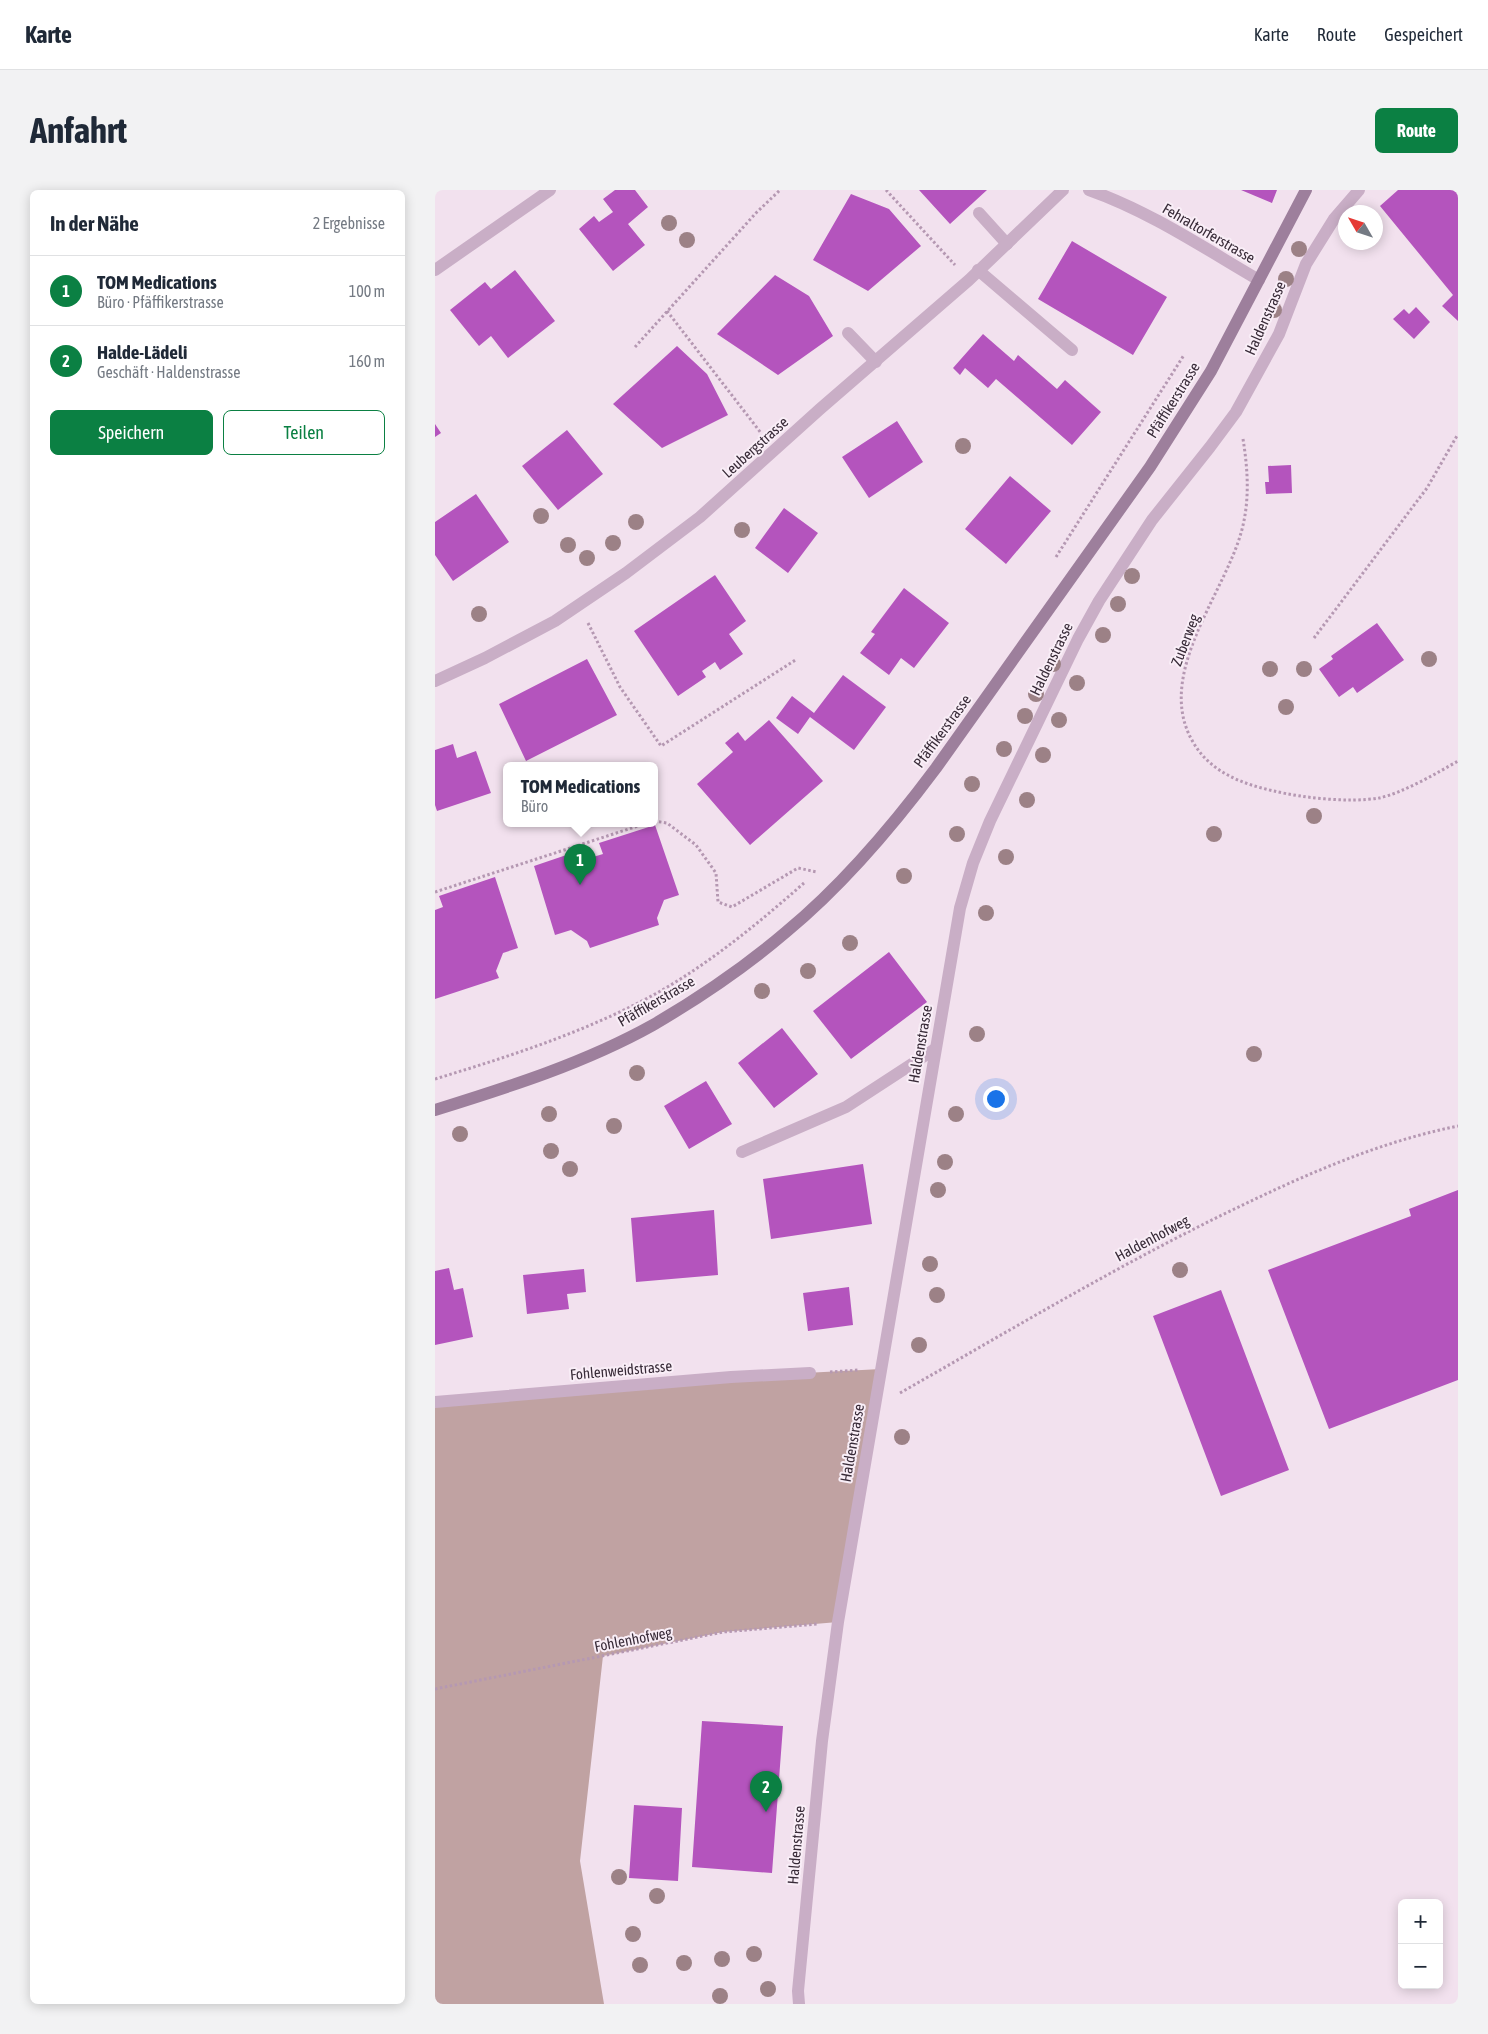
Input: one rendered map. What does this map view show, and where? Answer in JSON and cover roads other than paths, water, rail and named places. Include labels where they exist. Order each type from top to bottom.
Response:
[{"type":"main road","name":"Pfäffikerstrasse","points":[[435,1110],[504,1089],[578,1060],[652,1025],[721,982],[786,932],[848,874],[911,802],[1150,467],[1211,371],[1306,190]]},
{"type":"street","name":"Leubergstrasse","points":[[435,681],[485,658],[555,621],[626,574],[700,517],[820,409],[969,280],[1063,190]]},
{"type":"street","name":"Fehraltorferstrasse","points":[[1089,190],[1116,200],[1213,252],[1259,280]]},
{"type":"street","name":"Haldenstrasse","points":[[799,2004],[822,1741],[838,1622],[960,908],[973,864],[994,812],[1078,639],[1099,601],[1152,520],[1211,447],[1236,412],[1279,334],[1306,264],[1333,219],[1359,190]]},
{"type":"street","points":[[435,270],[542,192]]},
{"type":"street","points":[[979,213],[1007,244]]},
{"type":"street","points":[[978,270],[1072,350]]},
{"type":"street","points":[[848,333],[876,362]]},
{"type":"street","points":[[742,1152],[847,1107],[935,1049]]},
{"type":"street","name":"Fohlenweidstrasse","points":[[435,1402],[712,1379],[810,1373]]},
{"type":"place","name":"TOM Medications","points":[[580,885]]},
{"type":"place","name":"Halde-Lädeli","points":[[766,1812]]}]
